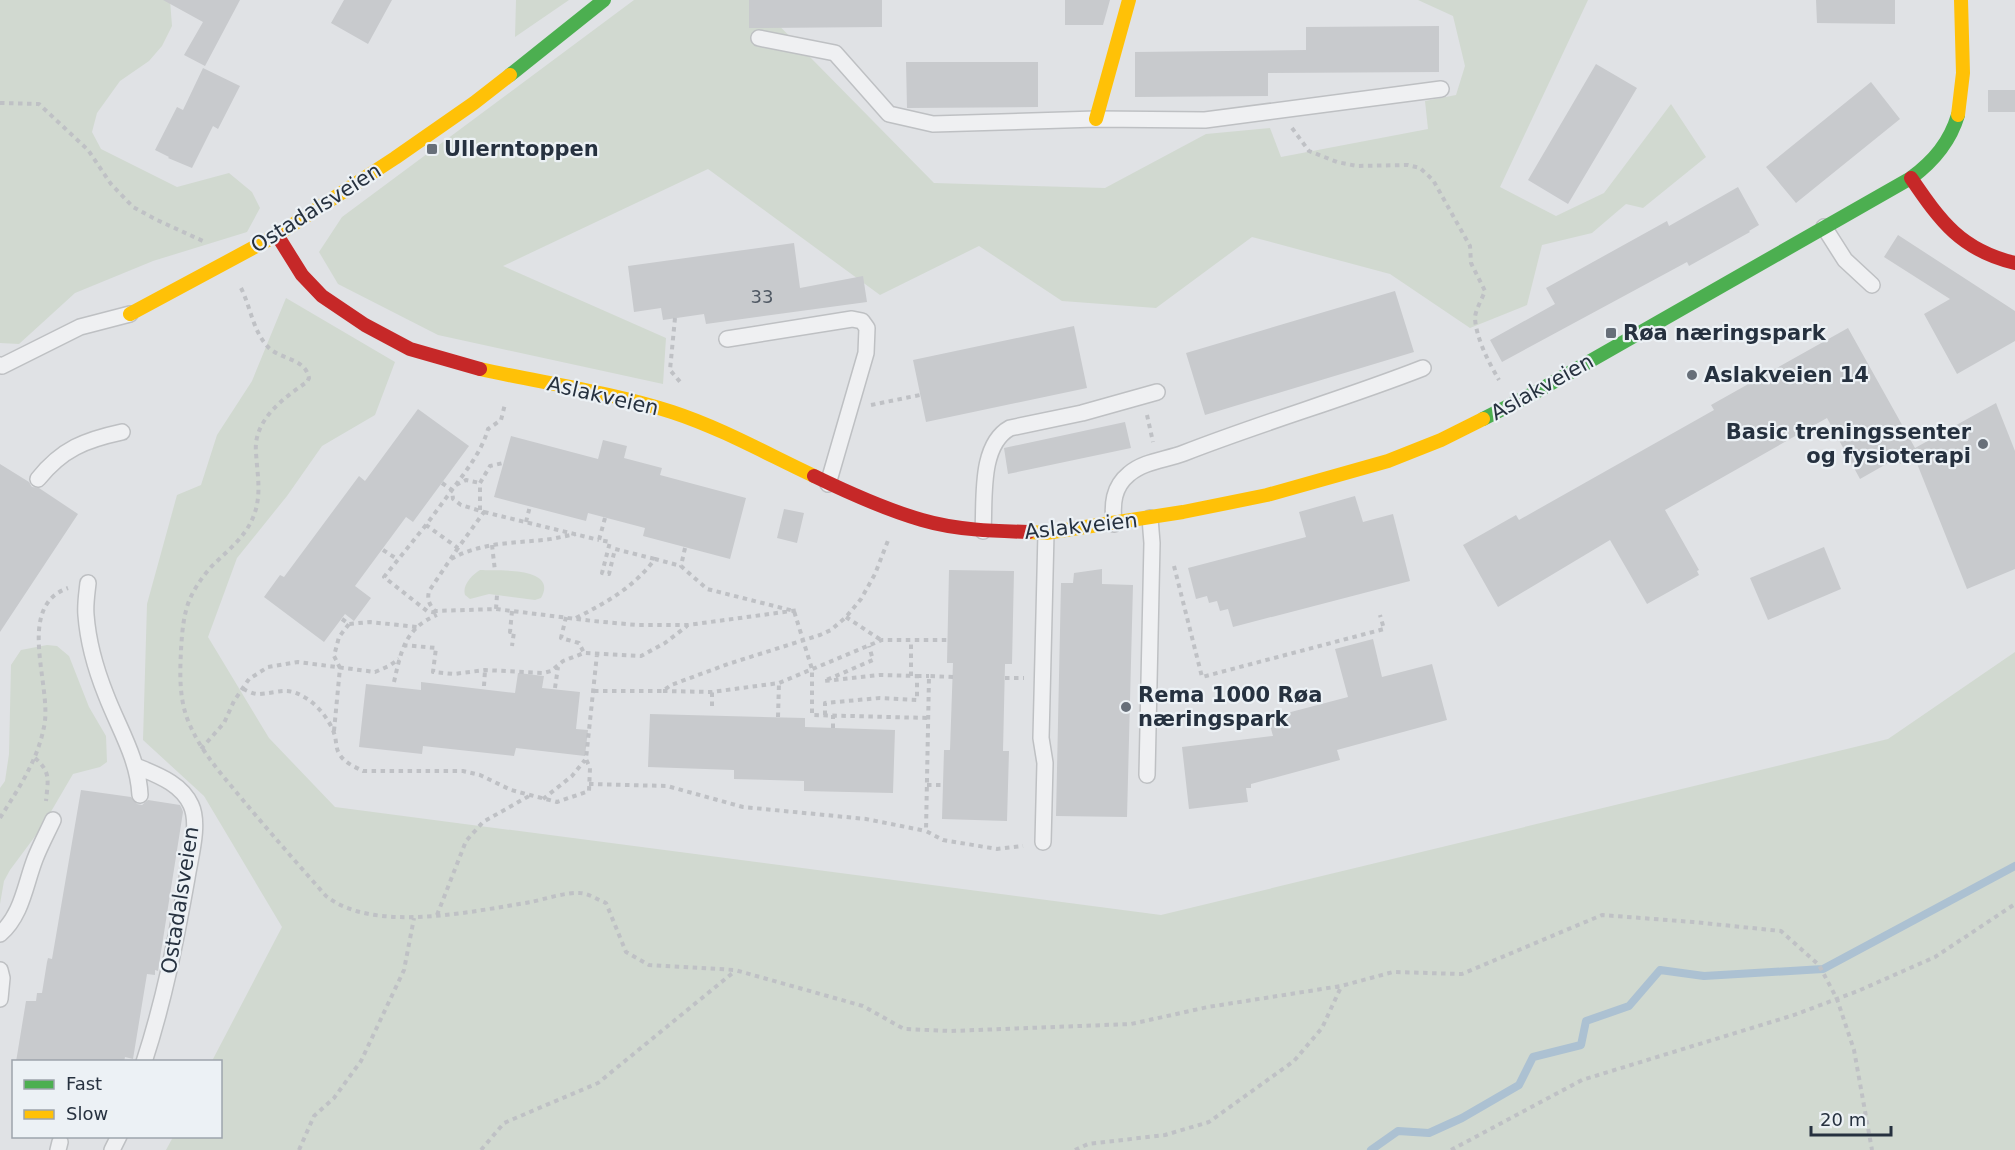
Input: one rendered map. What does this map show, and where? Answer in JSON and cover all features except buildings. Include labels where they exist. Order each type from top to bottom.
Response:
[{"type":"street","name":"Ostadalsveien","points":[[130,314],[277,235],[395,158],[474,103],[604,0]]},
{"type":"street","points":[[1095,119],[1129,0]]},
{"type":"street","name":"Aslakveien","points":[[277,235],[302,275],[322,296],[365,326],[410,348],[463,366],[609,396],[672,412],[712,428],[879,507],[924,521],[983,531],[1046,533],[1114,524],[1285,491],[1388,461],[1441,440],[1513,404],[1911,178],[1943,148],[1959,116],[1962,99],[1961,0]]},
{"type":"street","points":[[1911,178],[1930,207],[1949,230],[1964,243],[1999,260],[2015,263]]},
{"type":"lane","points":[[759,38],[835,53],[889,114],[933,124],[1095,119],[1205,120],[1442,89]]},
{"type":"lane","points":[[1824,227],[1845,260],[1872,285]]},
{"type":"lane","name":"Ostadalsveien","points":[[1,366],[80,327],[130,314]]},
{"type":"lane","points":[[726,339],[852,319],[862,321],[867,328],[866,353],[828,484]]},
{"type":"lane","points":[[1114,524],[1112,506],[1116,490],[1128,474],[1141,465],[1174,457],[1423,368]]},
{"type":"lane","points":[[983,531],[986,467],[993,444],[1002,433],[1010,429],[1082,413],[1157,392]]},
{"type":"lane","points":[[38,479],[62,453],[74,446],[122,432]]},
{"type":"lane","points":[[1147,775],[1152,543],[1149,518]]},
{"type":"lane","points":[[1043,842],[1045,763],[1041,738],[1046,533]]},
{"type":"lane","points":[[88,583],[86,615],[90,644],[97,670],[136,766],[140,795]]},
{"type":"lane","name":"Ostadalsveien","points":[[136,766],[178,787],[192,807],[194,819],[177,936],[165,992],[145,1060]]},
{"type":"lane","points":[[0,934],[18,910],[52,820]]},
{"type":"lane","points":[[0,970],[2,978],[0,999]]},
{"type":"path","points":[[0,103],[39,104],[88,150],[111,184],[133,207],[217,250],[228,262],[244,294],[260,337],[272,351],[303,366],[307,371],[309,378],[279,404],[259,429],[255,449],[259,489],[254,517],[236,544],[210,568],[188,603],[182,626],[181,690],[186,716],[201,749],[259,820],[331,900],[352,910],[382,916],[414,918],[531,902],[581,892],[606,903],[626,952],[649,965],[735,970],[863,1005],[904,1029],[951,1031],[1131,1024],[1208,1007],[1341,986],[1393,972],[1462,974],[1602,915],[1693,921],[1782,932],[1819,964],[1837,999],[1854,1050],[1872,1150]]},
{"type":"path","points":[[1279,111],[1309,151],[1337,162],[1358,166],[1408,165],[1420,168],[1433,180],[1470,246],[1471,263],[1485,291],[1474,316],[1490,366],[1513,404]]},
{"type":"path","points":[[675,318],[670,370],[683,386]]},
{"type":"path","points":[[850,409],[921,394]]},
{"type":"path","points":[[503,412],[501,420],[488,429],[483,446],[453,488],[384,577],[430,612],[496,609],[637,624],[688,625],[796,611]]},
{"type":"path","points":[[1147,413],[1154,444]]},
{"type":"path","points":[[443,612],[435,611],[429,604],[427,598],[429,591],[482,511],[480,483],[490,466],[503,463]]},
{"type":"path","points":[[453,488],[466,480],[480,483]]},
{"type":"path","points":[[442,483],[453,488]]},
{"type":"path","points":[[453,488],[453,499],[461,505],[610,542],[602,573],[609,574],[615,549],[681,566],[707,589],[796,611]]},
{"type":"path","points":[[526,522],[530,506]]},
{"type":"path","points":[[599,540],[605,518]]},
{"type":"path","points":[[426,525],[458,548]]},
{"type":"path","points":[[663,691],[671,685],[728,664],[831,630],[846,617],[868,587],[880,563],[890,533]]},
{"type":"path","points":[[449,560],[492,545],[546,540],[576,534]]},
{"type":"path","points":[[492,545],[495,571]]},
{"type":"path","points":[[681,566],[685,548]]},
{"type":"path","points":[[383,549],[397,559]]},
{"type":"path","points":[[1174,555],[1176,577],[1202,677],[1384,629],[1380,615]]},
{"type":"path","points":[[575,618],[628,588],[655,559]]},
{"type":"path","points":[[0,818],[29,772],[45,725],[46,706],[38,643],[39,624],[45,608],[53,597],[64,589],[88,583]]},
{"type":"path","points":[[496,609],[497,595]]},
{"type":"path","points":[[512,611],[510,632],[514,632],[513,646]]},
{"type":"path","points":[[796,611],[802,641],[812,669],[812,715],[928,718]]},
{"type":"path","points":[[394,682],[399,659],[410,634],[423,622],[443,612]]},
{"type":"path","points":[[566,617],[561,638],[579,643],[584,653]]},
{"type":"path","points":[[846,617],[882,640]]},
{"type":"path","points":[[342,619],[350,624],[370,622],[417,627]]},
{"type":"path","points":[[334,733],[340,668],[334,656],[339,637],[350,624]]},
{"type":"path","points":[[404,645],[436,648],[433,672],[454,674],[485,670],[543,673],[563,661],[584,653],[641,656],[665,643],[688,625]]},
{"type":"path","points":[[594,691],[712,692],[779,683],[882,640],[947,640]]},
{"type":"path","points":[[911,640],[911,676]]},
{"type":"path","points":[[869,646],[873,660],[824,681],[880,675],[953,676]]},
{"type":"path","points":[[243,688],[258,695],[272,691],[292,691],[311,702],[328,720],[341,757],[363,771],[463,771],[480,775],[512,790],[556,802],[589,791],[590,768],[586,759],[597,654]]},
{"type":"path","points":[[201,749],[224,723],[234,701],[249,679],[268,667],[298,662],[375,672],[399,659]]},
{"type":"path","points":[[555,688],[558,666]]},
{"type":"path","points":[[484,686],[485,670]]},
{"type":"path","points":[[825,715],[825,703],[880,698],[917,700],[917,676]]},
{"type":"path","points":[[926,831],[929,676]]},
{"type":"path","points":[[1005,678],[1019,678]]},
{"type":"path","points":[[778,717],[779,683]]},
{"type":"path","points":[[712,692],[712,706]]},
{"type":"path","points":[[833,715],[833,728]]},
{"type":"path","points":[[35,758],[45,767],[47,773],[47,814],[52,820]]},
{"type":"path","points":[[543,799],[572,776],[586,759]]},
{"type":"path","points":[[589,783],[667,786],[743,807],[866,819],[926,831],[943,840],[997,849],[1043,842]]},
{"type":"path","points":[[927,785],[943,785]]},
{"type":"path","points":[[437,915],[466,841],[483,822],[531,796]]},
{"type":"path","points":[[1451,1150],[1582,1080],[1794,1015],[1935,957],[2015,904]]},
{"type":"path","points":[[299,1150],[314,1116],[334,1098],[362,1061],[404,970],[414,918]]},
{"type":"path","points":[[481,1150],[504,1123],[598,1083],[735,970]]},
{"type":"path","points":[[1075,1150],[1088,1144],[1165,1135],[1209,1122],[1294,1061],[1322,1028],[1341,986]]},
{"type":"shaded area","points":[[0,0],[170,0],[172,26],[162,46],[149,61],[120,81],[97,113],[92,132],[101,149],[177,187],[229,173],[252,192],[260,208],[247,232],[153,261],[75,293],[19,344],[0,343]]},
{"type":"shaded area","points":[[516,0],[569,0],[515,37]]},
{"type":"shaded area","points":[[634,0],[754,0],[934,183],[1105,188],[1206,134],[1270,128],[1281,157],[1428,129],[1425,101],[1456,95],[1465,66],[1453,16],[1418,0],[1588,0],[1500,187],[1556,216],[1604,193],[1671,104],[1706,157],[1643,208],[1626,204],[1592,233],[1542,245],[1527,305],[1470,328],[1390,274],[1252,237],[1156,308],[1062,301],[979,246],[880,295],[708,169],[503,266],[666,338],[663,384],[438,335],[338,284],[319,252],[342,217]]},
{"type":"shaded area","points":[[286,298],[395,362],[375,415],[322,446],[287,496],[237,558],[208,637],[269,738],[335,807],[1161,915],[1888,739],[2015,652],[2015,1150],[166,1150],[172,1138],[222,1138],[222,1060],[213,1060],[282,927],[204,796],[143,740],[147,604],[177,495],[201,485],[217,435],[252,381]]},
{"type":"shaded area","points":[[480,570],[524,572],[534,575],[541,580],[544,588],[541,598],[535,600],[489,594],[470,599],[465,595],[466,584]]},
{"type":"shaded area","points":[[47,645],[57,646],[69,656],[89,707],[106,736],[107,762],[100,767],[73,774],[42,827],[10,870],[4,881],[0,904],[0,788],[5,781],[9,754],[11,665],[21,650]]},
{"type":"waterway","points":[[1371,1150],[1398,1131],[1429,1133],[1462,1118],[1519,1085],[1533,1057],[1581,1045],[1586,1021],[1629,1006],[1660,970],[1704,976],[1823,969],[2015,866]]},
{"type":"traffic: fast","points":[[510,75],[604,0]]},
{"type":"traffic: fast","points":[[1483,419],[1536,392],[1911,178],[1940,150],[1951,134],[1958,115]]},
{"type":"traffic: slow","points":[[1096,119],[1129,0]]},
{"type":"traffic: slow","points":[[1958,115],[1963,73],[1961,0]]},
{"type":"traffic: slow","points":[[130,314],[277,235],[395,158],[510,75]]},
{"type":"traffic: slow","points":[[480,369],[601,393],[672,412],[726,433],[814,476]]},
{"type":"traffic: slow","points":[[1029,532],[1046,533],[1183,512],[1267,495],[1388,461],[1441,440],[1483,419]]},
{"type":"traffic: jam","points":[[1911,178],[1943,221],[1966,242],[1996,257],[2015,263]]},
{"type":"traffic: jam","points":[[277,235],[302,275],[322,296],[365,325],[410,349],[480,369]]},
{"type":"traffic: jam","points":[[814,476],[867,500],[922,520],[961,528],[1029,532]]},
{"type":"place","name":"Ullerntoppen","points":[[432,149]]},
{"type":"place","name":"Røa næringspark","points":[[1611,333]]},
{"type":"place","name":"Aslakveien 14","points":[[1692,375]]},
{"type":"place","name":"Basic treningssenter og fysioterapi","points":[[1983,444]]},
{"type":"place","name":"Rema 1000 Røa næringspark","points":[[1126,707]]}]
